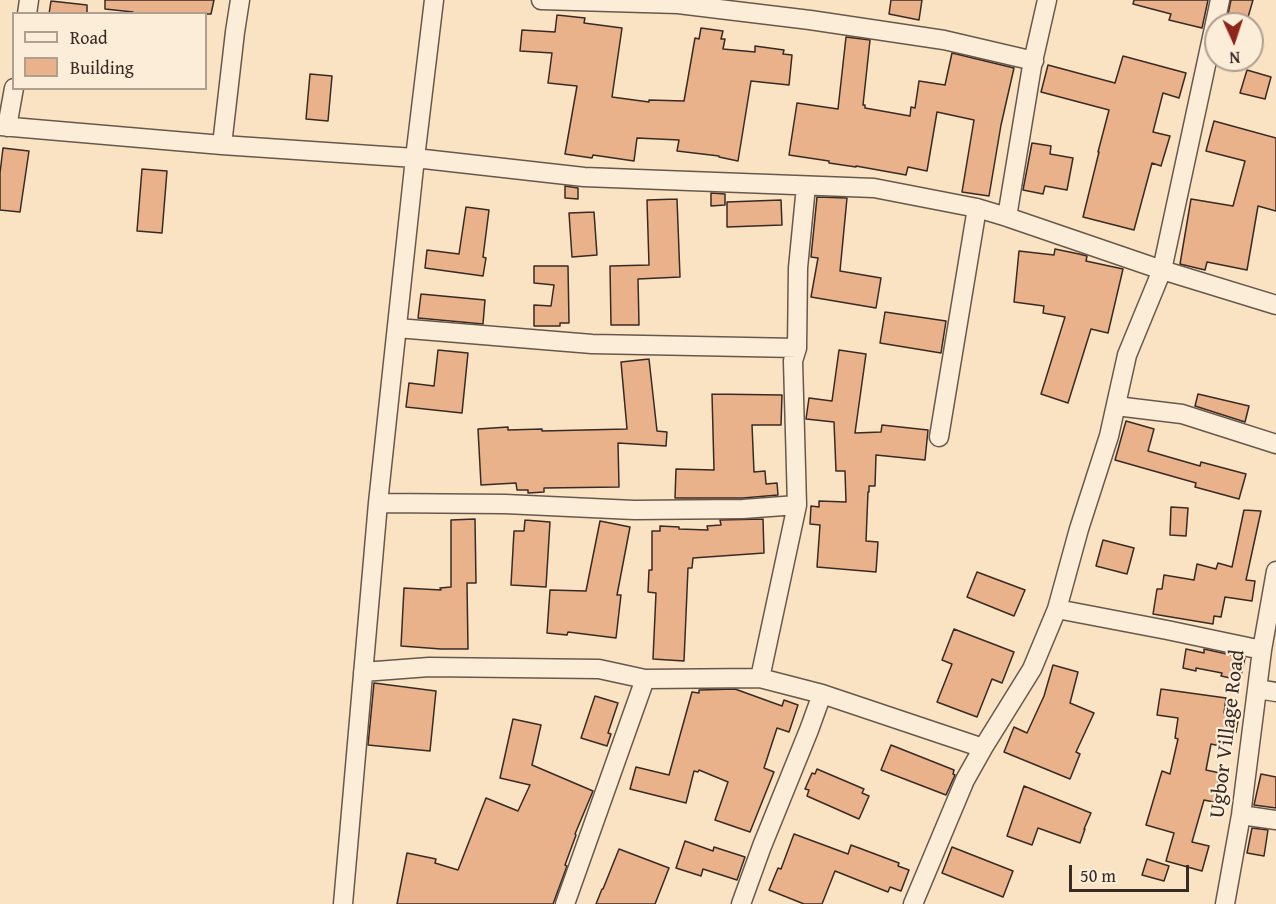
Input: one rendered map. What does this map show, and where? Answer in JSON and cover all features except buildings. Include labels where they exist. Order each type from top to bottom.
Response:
[{"type":"street","points":[[222,145],[240,0]]},
{"type":"street","points":[[343,904],[378,502],[434,0]]},
{"type":"street","points":[[541,0],[678,4],[810,20],[944,40],[1034,61]]},
{"type":"street","points":[[1007,217],[1047,0]]},
{"type":"street","points":[[913,904],[965,780],[1032,669],[1057,609],[1079,528],[1109,436],[1127,355],[1162,270],[1220,0]]},
{"type":"street","points":[[13,90],[4,126],[222,145],[415,158],[584,177],[874,188],[977,208],[1276,306]]},
{"type":"street","points":[[760,678],[797,504],[793,361],[797,348],[798,268],[806,186]]},
{"type":"street","points":[[939,437],[977,208]]},
{"type":"street","points":[[397,328],[592,344],[797,348]]},
{"type":"street","points":[[1116,406],[1182,414],[1276,444]]},
{"type":"street","points":[[378,502],[505,504],[634,510],[743,509],[797,504]]},
{"type":"street","name":"Ugbor Village Road","points":[[1225,904],[1241,815],[1262,650],[1276,571]]},
{"type":"street","points":[[1057,609],[1262,650]]},
{"type":"street","points":[[363,672],[429,667],[598,669],[645,679],[760,678],[822,694],[983,748]]},
{"type":"street","points":[[565,904],[645,679]]},
{"type":"street","points":[[1257,689],[1276,692]]},
{"type":"street","points":[[741,904],[822,694]]},
{"type":"street","points":[[1241,815],[1276,820]]}]
